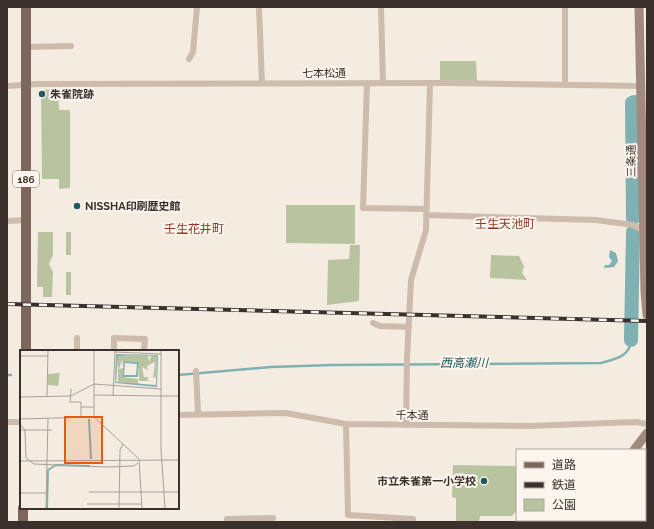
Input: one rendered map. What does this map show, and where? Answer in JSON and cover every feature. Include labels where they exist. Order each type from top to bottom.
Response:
[{"type":"main road","name":"186","points":[[26,7],[26,350]]},
{"type":"main road","name":"三条通","points":[[639,7],[641,86],[645,132],[647,315]]},
{"type":"main road","points":[[635,449],[647,432]]},
{"type":"main road","points":[[23,509],[23,522]]},
{"type":"street","points":[[189,58],[193,52],[196,7]]},
{"type":"street","points":[[259,7],[262,83]]},
{"type":"street","points":[[381,7],[383,83]]},
{"type":"street","points":[[564,7],[566,84]]},
{"type":"street","points":[[26,47],[71,46]]},
{"type":"street","points":[[367,83],[363,208],[596,220],[633,225],[646,232]]},
{"type":"street","points":[[406,425],[411,280],[424,238],[430,83]]},
{"type":"street","name":"七本松通","points":[[7,86],[38,84],[430,83],[641,86]]},
{"type":"street","points":[[7,221],[26,220]]},
{"type":"street","points":[[373,323],[380,326],[409,327]]},
{"type":"street","points":[[77,338],[77,350]]},
{"type":"street","points":[[114,350],[114,338],[145,339],[144,350]]},
{"type":"street","points":[[196,371],[198,413]]},
{"type":"street","name":"千本通","points":[[179,414],[286,413],[346,424],[528,426],[636,422],[647,424]]},
{"type":"street","points":[[7,422],[20,422]]},
{"type":"street","points":[[346,424],[348,515],[413,519],[413,522]]},
{"type":"street","points":[[227,522],[227,519],[273,518]]},
{"type":"green space","points":[[440,61],[476,61],[477,81],[440,80]]},
{"type":"green space","points":[[58,89],[59,110],[70,110],[70,188],[59,189],[59,179],[42,179],[41,90]]},
{"type":"green space","points":[[286,205],[355,205],[355,244],[286,243]]},
{"type":"green space","points":[[38,232],[53,232],[53,255],[49,264],[53,272],[52,297],[43,297],[43,287],[37,287]]},
{"type":"green space","points":[[66,232],[71,232],[71,255],[66,255]]},
{"type":"green space","points":[[350,245],[360,245],[359,301],[327,305],[328,260],[349,259]]},
{"type":"green space","points":[[491,255],[519,256],[524,266],[522,273],[527,280],[490,278]]},
{"type":"green space","points":[[66,272],[71,272],[71,295],[66,295]]},
{"type":"green space","name":"市立朱雀第一小学校","points":[[453,465],[516,466],[516,511],[512,516],[480,516],[479,522],[456,521],[456,498],[452,497]]},
{"type":"water","points":[[610,250],[616,253],[618,261],[614,267],[604,268],[605,265],[609,265],[612,261],[609,257]]},
{"type":"waterway","name":"西高瀬川","points":[[633,218],[632,103],[634,102]]},
{"type":"waterway","name":"西高瀬川","points":[[631,340],[633,232]]},
{"type":"waterway","name":"西高瀬川","points":[[179,375],[271,367],[332,365],[601,363],[625,354],[630,346],[631,340]]},
{"type":"railway","points":[[7,304],[647,321]]},
{"type":"place","name":"朱雀院跡","points":[[42,94]]},
{"type":"place","name":"NISSHA印刷歴史館","points":[[77,206]]},
{"type":"place","name":"市立朱雀第一小学校","points":[[484,481]]},
{"type":"district","name":"壬生天池町","points":[[505,224]]},
{"type":"district","name":"壬生花井町","points":[[194,229]]}]
